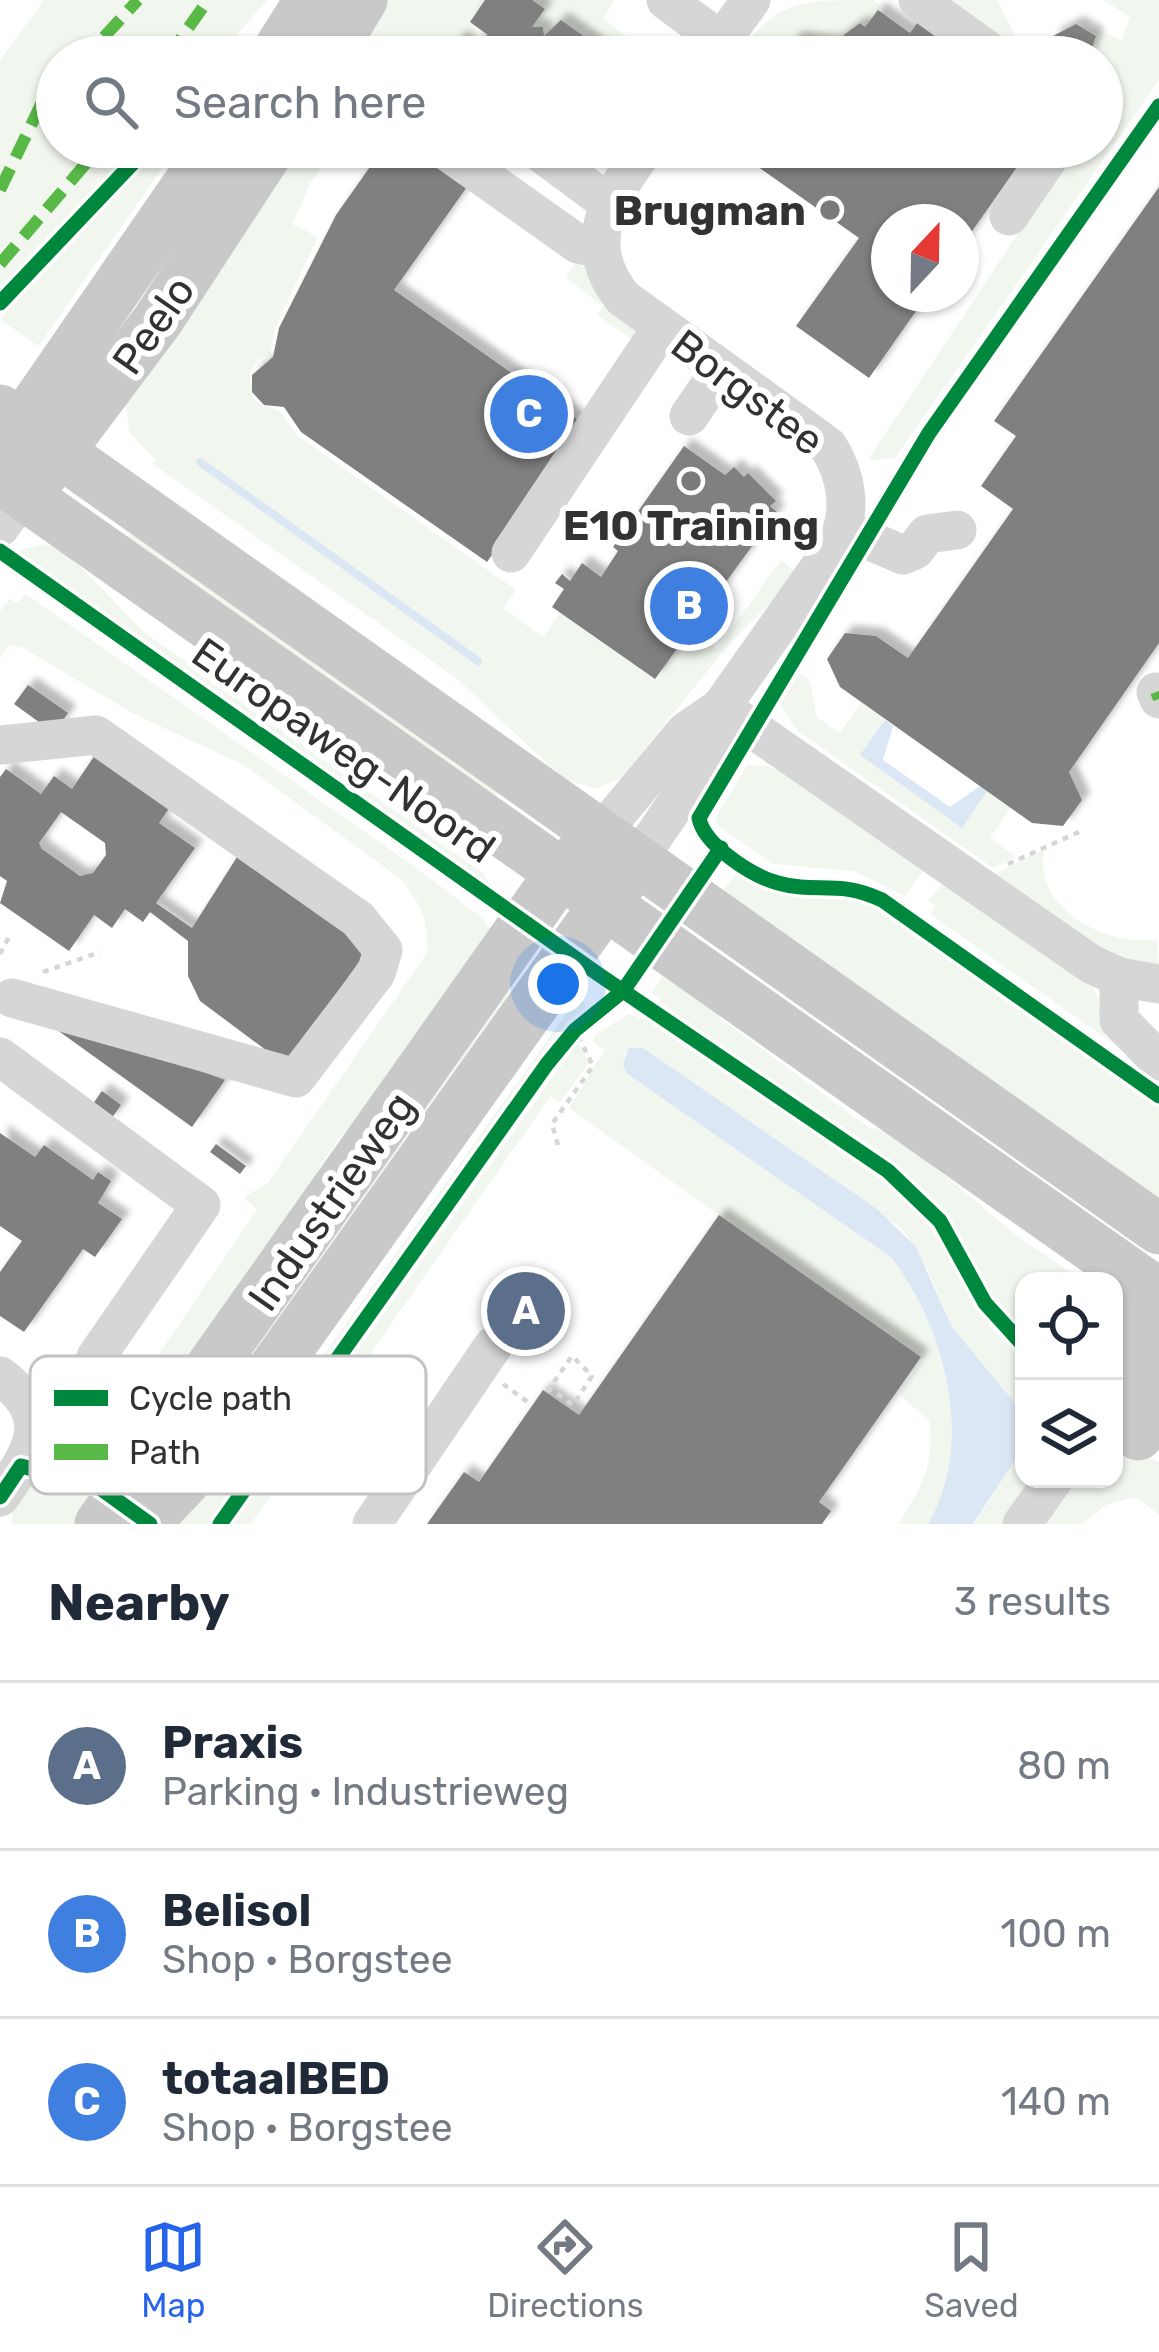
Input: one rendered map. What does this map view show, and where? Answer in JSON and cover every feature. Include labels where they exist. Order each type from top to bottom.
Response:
[{"type":"main road","points":[[287,36],[310,0]]},
{"type":"main road","points":[[340,36],[362,0]]},
{"type":"main road","name":"Peelo","points":[[8,500],[21,434],[200,168]]},
{"type":"main road","name":"Peelo","points":[[21,434],[253,168]]},
{"type":"main road","name":"Europaweg-Noord","points":[[21,434],[620,846],[1159,1229]]},
{"type":"main road","name":"Europaweg-Noord","points":[[8,500],[559,875],[1159,1294]]},
{"type":"main road","points":[[559,875],[620,846]]},
{"type":"main road","points":[[602,906],[620,846]]},
{"type":"main road","name":"Industrieweg","points":[[219,1356],[559,875]]},
{"type":"main road","name":"Industrieweg","points":[[282,1356],[602,906]]},
{"type":"main road","points":[[1104,1256],[1133,1303],[1141,1336],[1137,1439]]},
{"type":"main road","name":"Industrieweg","points":[[100,1524],[121,1494]]},
{"type":"main road","name":"Industrieweg","points":[[144,1524],[172,1494]]},
{"type":"street","points":[[666,0],[702,36]]},
{"type":"street","points":[[725,36],[751,0]]},
{"type":"street","points":[[918,0],[969,36]]},
{"type":"street","points":[[471,168],[578,244],[600,249],[608,202],[631,168]]},
{"type":"street","points":[[562,168],[608,202]]},
{"type":"street","points":[[1009,216],[1042,168]]},
{"type":"street","name":"Borgstee","points":[[600,249],[614,287],[827,446],[843,475],[844,529]]},
{"type":"street","points":[[511,553],[662,327]]},
{"type":"street","points":[[689,416],[721,369]]},
{"type":"street","points":[[620,846],[710,755],[721,707],[844,529],[903,555],[915,550],[927,534],[957,530]]},
{"type":"street","points":[[721,707],[1091,964],[1119,977],[1159,984]]},
{"type":"street","points":[[0,745],[96,735],[358,919],[383,950],[376,973],[296,1078],[3,988]]},
{"type":"street","points":[[1119,977],[1119,1020],[1159,1061]]},
{"type":"street","points":[[0,1057],[201,1205],[97,1356]]},
{"type":"street","points":[[426,1445],[493,1346]]},
{"type":"street","points":[[0,1376],[30,1405]]},
{"type":"street","points":[[0,1497],[30,1447]]},
{"type":"street","points":[[1022,1524],[1048,1488]]},
{"type":"street","points":[[372,1524],[392,1494]]},
{"type":"path","points":[[975,882],[1079,832]]},
{"type":"path","points":[[10,935],[3,988],[100,952]]},
{"type":"path","points":[[559,1145],[552,1124],[593,1066],[580,1026],[561,1046]]},
{"type":"path","points":[[572,1356],[592,1376],[572,1405],[565,1402],[548,1390],[572,1356]]},
{"type":"shaded area","points":[[44,0],[267,0],[236,36],[36,36],[36,168],[116,168],[0,292],[0,60]]},
{"type":"shaded area","points":[[385,0],[615,0],[603,19],[626,36],[362,36]]},
{"type":"shaded area","points":[[873,0],[881,6],[853,36],[752,36],[792,7]]},
{"type":"shaded area","points":[[935,0],[997,0],[1015,36],[986,36]]},
{"type":"shaded area","points":[[1103,0],[1159,0],[1159,80],[1123,132],[1123,37],[1130,17]]},
{"type":"shaded area","points":[[1086,26],[1112,36],[1068,36]]},
{"type":"shaded area","points":[[141,168],[162,168],[38,346],[0,319]]},
{"type":"shaded area","points":[[279,168],[321,168],[292,224],[318,237],[275,328],[270,355],[259,358],[249,373],[254,401],[280,411],[298,436],[516,590],[503,608],[543,637],[560,613],[654,679],[692,632],[717,649],[781,560],[799,574],[731,642],[621,778],[596,789],[564,779],[456,678],[153,464],[156,460],[129,432],[126,403]]},
{"type":"shaded area","points":[[1061,168],[1098,168],[895,458],[868,460],[966,312],[979,312],[979,292]]},
{"type":"shaded area","points":[[576,263],[588,270],[635,330],[636,342],[597,315],[603,306],[566,278]]},
{"type":"shaded area","points":[[130,533],[505,783],[496,796],[120,546]]},
{"type":"shaded area","points":[[45,544],[67,553],[145,633],[483,873],[494,891],[16,552]]},
{"type":"shaded area","points":[[26,594],[412,865],[481,917],[496,936],[379,1102],[329,1153],[298,1218],[199,1356],[158,1356],[257,1210],[244,1197],[267,1184],[427,953],[425,922],[401,879],[244,765],[136,715],[23,648],[10,645],[0,658],[0,611],[9,599],[18,603]]},
{"type":"shaded area","points":[[799,673],[809,680],[817,717],[839,733],[861,703],[885,720],[861,755],[962,827],[987,791],[1011,808],[990,838],[1016,857],[993,868],[798,731],[780,705]]},
{"type":"shaded area","points":[[885,720],[893,726],[883,760],[950,807],[980,786],[987,791],[962,828],[860,755]]},
{"type":"shaded area","points":[[747,765],[768,766],[785,774],[923,871],[905,896],[853,871],[773,864],[717,825],[716,817]]},
{"type":"shaded area","points":[[1045,848],[1043,869],[1060,904],[1094,929],[1136,940],[1157,940],[1159,971],[1127,965],[991,876]]},
{"type":"shaded area","points":[[741,870],[773,885],[868,901],[1159,1104],[1159,1212],[718,895]]},
{"type":"shaded area","points":[[944,882],[1093,986],[1102,1010],[1159,1076],[930,914],[935,906],[928,901]]},
{"type":"shaded area","points":[[668,969],[707,996],[721,1019],[868,1127],[895,1134],[1021,1239],[1070,1272],[1015,1272],[1015,1330],[919,1188],[657,1006],[661,999],[652,993]]},
{"type":"shaded area","points":[[502,986],[511,993],[253,1356],[241,1356]]},
{"type":"shaded area","points":[[579,996],[590,1013],[558,1039],[333,1356],[323,1356]]},
{"type":"shaded area","points":[[628,1014],[656,1023],[907,1198],[942,1239],[992,1329],[1015,1351],[1015,1413],[952,1327],[927,1268],[902,1228],[624,1053],[626,1073],[891,1257],[910,1286],[939,1351],[952,1423],[942,1492],[928,1524],[898,1524],[920,1487],[930,1450],[929,1420],[899,1395],[922,1360],[569,1108],[605,1050],[593,1042],[594,1036]]},
{"type":"shaded area","points":[[578,1042],[589,1063],[560,1102],[550,1097],[369,1356],[353,1356]]},
{"type":"shaded area","points":[[629,1048],[643,1048],[877,1209],[916,1247],[952,1327],[1015,1405],[1015,1461],[973,1524],[928,1524],[950,1458],[948,1386],[926,1317],[891,1257],[626,1073],[623,1063]]},
{"type":"shaded area","points":[[1141,1455],[1159,1462],[1159,1514],[1135,1497],[1106,1505],[1083,1524],[1043,1524],[1070,1488],[1123,1488],[1123,1458]]},
{"type":"shaded area","points":[[1015,1461],[1015,1488],[1027,1488],[1002,1524],[974,1524]]},
{"type":"shaded area","points":[[28,1484],[30,1494],[98,1499],[80,1524],[12,1524],[13,1506]]},
{"type":"shaded area","points":[[194,1494],[234,1494],[213,1524],[163,1524]]},
{"type":"shaded area","points":[[254,1494],[272,1494],[251,1524],[233,1524]]},
{"type":"building","points":[[485,0],[532,0],[545,9],[532,27],[543,27],[544,36],[485,36],[470,22]]},
{"type":"building","points":[[878,10],[910,33],[922,16],[950,36],[842,36],[860,23],[865,27]]},
{"type":"building","points":[[561,20],[584,36],[544,36]]},
{"type":"building","points":[[1076,24],[1096,36],[1053,36]]},
{"type":"building","points":[[369,168],[447,168],[469,184],[394,290],[584,424],[487,562],[301,432],[284,407],[264,405],[252,392],[252,375],[273,357],[279,328],[336,215]]},
{"type":"building","points":[[760,168],[1016,168],[979,221],[979,204],[871,204],[871,312],[915,312],[869,378],[796,326],[859,238]]},
{"type":"building","points":[[1159,187],[1159,643],[1069,772],[1082,800],[1063,826],[1032,823],[840,687],[827,659],[845,633],[876,636],[908,658],[1013,509],[981,486],[1016,436],[994,421]]},
{"type":"building","points":[[684,446],[725,475],[734,467],[744,477],[748,473],[776,501],[770,506],[777,512],[655,679],[552,607],[564,589],[555,583],[562,574],[570,581],[582,563],[601,577],[618,551],[613,547]]},
{"type":"building","points":[[28,685],[68,713],[54,733],[14,704]]},
{"type":"building","points":[[97,752],[172,804],[159,823],[195,848],[156,903],[192,928],[244,846],[368,949],[286,1065],[200,1001],[188,976],[188,941],[150,912],[143,922],[125,909],[112,928],[94,915],[69,951],[0,903],[7,881],[0,876],[0,777],[6,769],[41,794],[54,776],[72,789]],"holes":[[[61,812],[105,843],[106,855],[93,873],[80,876],[39,843]]]},
{"type":"building","points":[[28,1009],[225,1080],[192,1127]]},
{"type":"building","points":[[102,1091],[121,1105],[109,1122],[90,1108]]},
{"type":"building","points":[[0,1133],[35,1157],[44,1145],[93,1180],[98,1172],[111,1181],[98,1203],[122,1219],[95,1257],[83,1249],[24,1332],[0,1316],[0,1272],[22,1241],[0,1226]]},
{"type":"building","points":[[216,1144],[246,1166],[240,1174],[210,1152]]},
{"type":"building","points":[[719,1215],[921,1357],[819,1502],[831,1511],[822,1524],[427,1524],[464,1472],[479,1482],[543,1390],[579,1415]]},
{"type":"waterway","points":[[200,462],[478,661]]},
{"type":"marked path","points":[[105,36],[138,0]]},
{"type":"marked path","points":[[183,36],[208,0]]},
{"type":"marked path","points":[[0,190],[36,115]]},
{"type":"marked path","points":[[0,264],[82,168]]},
{"type":"marked path","points":[[1156,692],[1159,699]]},
{"type":"cycle path","points":[[1123,157],[1159,106]]},
{"type":"cycle path","points":[[0,303],[128,168]]},
{"type":"cycle path","points":[[1115,168],[929,433],[699,818],[719,849],[767,879],[792,886],[853,890],[882,900],[1159,1096]]},
{"type":"cycle path","points":[[0,551],[598,974],[888,1171],[940,1221],[985,1303],[1015,1336]]},
{"type":"cycle path","points":[[339,1356],[547,1064],[575,1030],[623,991],[721,848]]},
{"type":"cycle path","points":[[0,1497],[21,1466],[30,1468]]},
{"type":"cycle path","points":[[108,1494],[150,1524]]},
{"type":"cycle path","points":[[220,1524],[241,1494]]},
{"type":"place","name":"Brugman","points":[[830,210]]},
{"type":"place","name":"totaalBED","points":[[529,414]]},
{"type":"place","name":"E10 Training","points":[[691,481]]},
{"type":"place","name":"Belisol","points":[[689,606]]},
{"type":"place","name":"Praxis","points":[[526,1311]]}]
